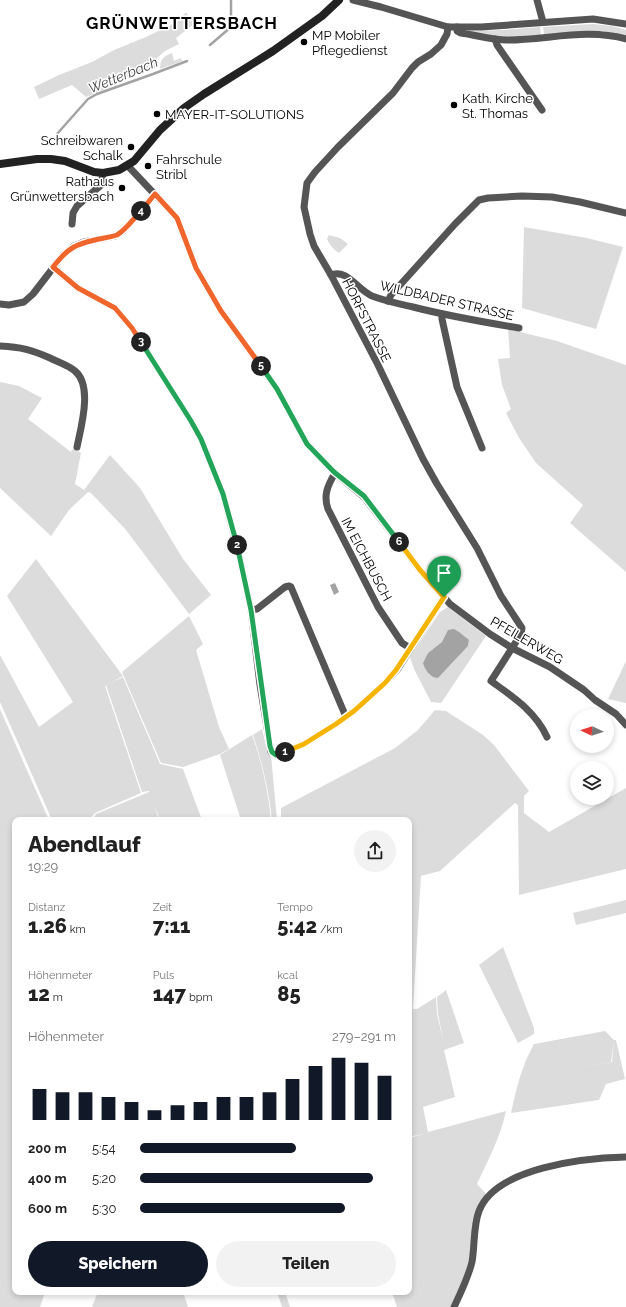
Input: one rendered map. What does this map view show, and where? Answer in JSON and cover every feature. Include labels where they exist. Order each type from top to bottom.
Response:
[{"type":"main road","points":[[0,164],[37,159],[58,159],[87,170],[103,173],[119,170],[128,166],[160,130],[184,108],[278,47],[322,16],[339,0]]},
{"type":"street","points":[[352,0],[448,27],[481,27],[592,19],[626,24]]},
{"type":"street","points":[[537,0],[542,22]]},
{"type":"street","name":"HORFSTRASSE","points":[[448,27],[447,34],[441,46],[418,62],[393,93],[315,172],[307,183],[304,207],[314,246],[331,275],[378,365],[437,484],[477,548],[501,596],[522,628],[521,634],[512,648]]},
{"type":"street","points":[[457,27],[457,31],[461,33],[506,40],[594,34],[626,39]]},
{"type":"street","points":[[495,39],[497,45],[542,110]]},
{"type":"street","name":"PFEILERWEG","points":[[128,166],[177,218],[196,268],[221,311],[277,389],[307,444],[334,472],[364,496],[420,570],[450,604],[490,634],[512,648],[541,662],[567,678],[616,714],[626,725]]},
{"type":"street","points":[[72,224],[73,213],[77,206],[101,185],[103,173]]},
{"type":"street","points":[[0,304],[9,305],[24,302],[33,294],[63,255],[74,246],[84,242],[115,236],[123,231],[155,194]]},
{"type":"street","points":[[388,301],[391,295],[439,241],[479,200],[522,196],[552,197],[626,213]]},
{"type":"street","points":[[53,267],[78,288],[115,308],[132,328],[201,439],[223,494],[239,554],[251,610],[270,746],[274,754],[276,755],[304,744],[354,711],[396,670],[444,597]]},
{"type":"street","name":"WILDBADER STRASSE","points":[[331,275],[335,273],[344,275],[368,294],[388,301],[442,314],[519,328]]},
{"type":"street","points":[[442,314],[457,387],[482,448]]},
{"type":"street","points":[[0,346],[16,346],[29,350],[70,367],[81,377],[84,387],[84,412],[77,447]]},
{"type":"street","name":"IM EICHBUSCH","points":[[334,472],[327,487],[326,503],[328,509],[378,607],[402,643],[410,648]]},
{"type":"street","points":[[251,610],[257,609],[285,587],[291,587],[346,717]]},
{"type":"street","points":[[512,648],[490,681],[510,695],[526,709],[541,725],[547,737]]},
{"type":"street","points":[[454,1307],[466,1282],[472,1262],[476,1220],[479,1211],[491,1193],[508,1182],[529,1172],[542,1168],[584,1160],[626,1157]]},
{"type":"shaded area","points":[[186,12],[194,24],[176,38],[179,44],[165,51],[157,58],[156,68],[112,82],[113,86],[86,97],[72,85],[39,99],[34,87],[92,62],[114,50],[177,22]]},
{"type":"shaded area","points":[[593,24],[612,26],[626,30],[626,37],[603,31],[544,35],[543,27]]},
{"type":"shaded area","points":[[540,27],[541,35],[496,37],[468,31],[503,30]]},
{"type":"shaded area","points":[[172,53],[174,61],[181,58],[182,61],[160,69],[163,58]]},
{"type":"shaded area","points":[[524,227],[587,238],[623,247],[596,329],[522,308]]},
{"type":"shaded area","points":[[329,235],[340,238],[348,244],[339,253],[328,241],[327,239]]},
{"type":"shaded area","points":[[508,329],[557,341],[626,365],[626,572],[570,523],[583,505],[536,463],[519,438],[506,413],[511,409],[502,385],[498,359],[510,358]]},
{"type":"shaded area","points":[[0,382],[19,386],[42,398],[28,419],[71,452],[72,449],[81,453],[75,484],[84,490],[110,455],[140,488],[183,559],[211,595],[189,614],[126,530],[91,493],[88,492],[69,510],[51,536],[0,488]]},
{"type":"shaded area","points":[[36,559],[123,676],[105,686],[141,793],[95,813],[91,817],[51,817],[0,702],[0,655],[39,727],[73,702],[7,596]]},
{"type":"shaded area","points":[[335,583],[339,592],[334,595],[330,585]]},
{"type":"shaded area","points":[[448,607],[486,636],[441,703],[431,702],[414,669],[410,657],[440,612]],"holes":[[[469,640],[468,646],[438,678],[432,676],[425,668],[428,653],[442,642]]]},
{"type":"shaded area","points":[[189,616],[203,644],[196,650],[219,727],[229,749],[220,754],[183,767],[161,763],[122,672]]},
{"type":"shaded area","points":[[454,629],[469,640],[468,646],[438,678],[435,678],[430,675],[423,663],[428,653],[442,642],[448,630]]},
{"type":"shaded area","points":[[626,661],[626,703],[608,699]]},
{"type":"shaded area","points":[[123,677],[160,764],[183,769],[201,817],[159,817],[154,804],[158,817],[94,817],[96,814],[149,792],[142,792],[106,685]]},
{"type":"shaded area","points":[[0,709],[48,817],[12,817],[12,1295],[44,1295],[40,1307],[0,1307]]},
{"type":"shaded area","points":[[435,710],[446,711],[483,735],[494,745],[529,791],[524,796],[524,813],[549,832],[596,805],[614,805],[614,795],[626,788],[626,869],[519,895],[518,805],[515,803],[440,871],[421,876],[413,1009],[417,1009],[436,997],[437,1014],[444,1044],[438,1014],[437,997],[446,990],[464,1043],[444,1050],[455,1097],[423,1107],[428,1132],[506,1111],[498,1139],[477,1184],[487,1195],[481,1202],[469,1261],[461,1285],[450,1307],[397,1307],[393,1295],[412,1295],[412,1137],[423,1134],[412,1136],[412,817],[281,817],[281,808],[395,748],[418,730]]},
{"type":"shaded area","points":[[262,729],[267,750],[271,755],[277,817],[272,817],[265,777],[253,735]]},
{"type":"shaded area","points":[[252,735],[264,777],[271,817],[240,817],[220,755]]},
{"type":"shaded area","points":[[626,900],[626,913],[576,925],[573,913]]},
{"type":"shaded area","points":[[503,947],[534,1028],[534,1034],[518,1043],[479,965]]},
{"type":"shaded area","points":[[605,1031],[614,1040],[616,1040],[625,1079],[606,1084],[599,1100],[511,1113],[520,1077],[534,1044]],"holes":[[[614,1040],[612,1062],[567,1069],[611,1062]]]},
{"type":"shaded area","points":[[97,1295],[184,1295],[188,1307],[92,1307]]},
{"type":"shaded area","points":[[278,1295],[286,1295],[290,1307],[282,1307]]},
{"type":"waterway","name":"Wetterbach","points":[[210,45],[231,27],[231,0]]},
{"type":"waterway","name":"Wetterbach","points":[[57,134],[88,99],[97,94],[187,61]]},
{"type":"place","name":"MP Mobiler Pflegedienst","points":[[304,42]]},
{"type":"place","name":"Kath. Kirche St. Thomas","points":[[454,105]]},
{"type":"place","name":"MAYER-IT-SOLUTIONS","points":[[157,114]]},
{"type":"place","name":"Schreibwaren Schalk","points":[[131,147]]},
{"type":"place","name":"Fahrschule Stribl","points":[[148,166]]},
{"type":"place","name":"Rathaus Grünwettersbach","points":[[122,188]]},
{"type":"district","name":"GRÜNWETTERSBACH","points":[[182,23]]},
{"type":"route","points":[[155,194],[177,218],[196,268],[221,311],[277,389],[307,444],[334,472],[364,496],[420,570],[444,597],[396,670],[385,683],[354,711],[317,737],[304,744],[276,755],[272,752],[260,685],[251,610],[239,554],[223,494],[201,439],[132,328],[115,308],[78,288],[53,267],[63,255],[74,246],[84,242],[115,236],[123,231],[155,194]]}]
